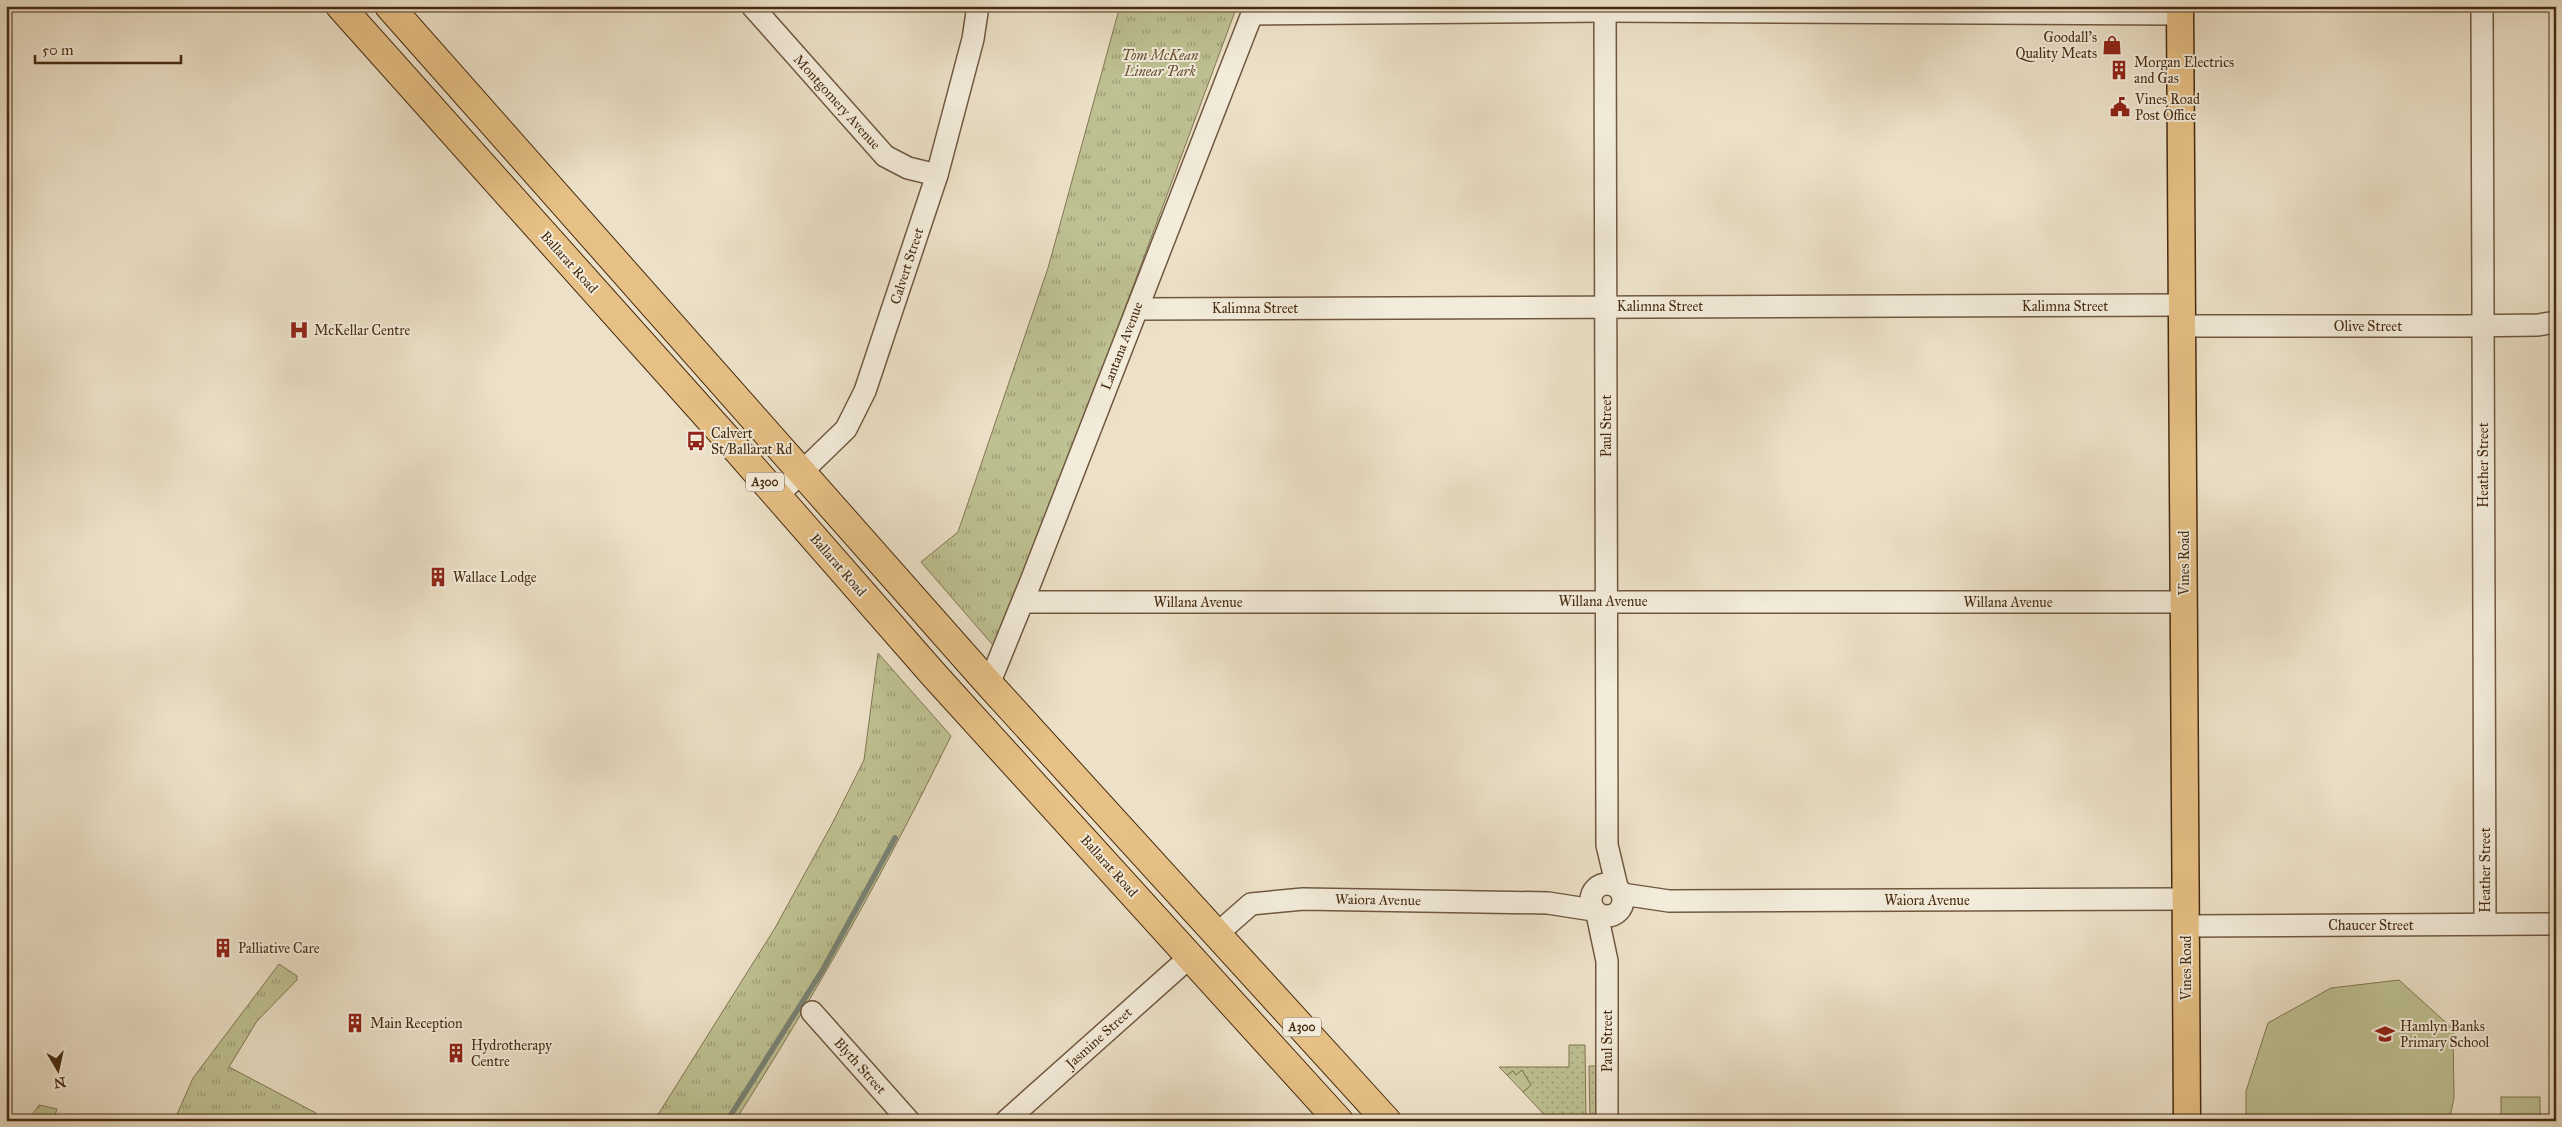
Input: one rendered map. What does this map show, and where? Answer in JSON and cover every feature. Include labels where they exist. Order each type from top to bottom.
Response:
[{"type":"highway","name":"Ballarat Road","points":[[340,6],[777,496],[940,682],[1339,1121]]},
{"type":"highway","name":"A300","points":[[389,6],[988,684],[1218,933],[1387,1121]]},
{"type":"highway","points":[[1191,956],[1218,933]]},
{"type":"main road","name":"Vines Road","points":[[2180,10],[2187,1121]]},
{"type":"street","name":"Montgomery Avenue","points":[[752,6],[885,156],[908,168],[937,175]]},
{"type":"street","name":"Calvert Street","points":[[777,496],[846,429],[865,391],[937,175],[969,58],[978,6]]},
{"type":"street","name":"Heather Street","points":[[2482,6],[2486,924]]},
{"type":"street","name":"Paul Street","points":[[1605,9],[1607,1121]]},
{"type":"street","points":[[1252,10],[2180,10]]},
{"type":"street","name":"Lantana Avenue","points":[[988,684],[1023,602],[1252,10]]},
{"type":"street","name":"Kalimna Street","points":[[1137,309],[1606,306],[2183,316]]},
{"type":"street","name":"Olive Street","points":[[2183,316],[2483,325],[2555,323]]},
{"type":"street","name":"Willana Avenue","points":[[1023,602],[2184,602]]},
{"type":"street","name":"Waiora Avenue","points":[[1218,933],[1251,904],[1303,899],[1548,903],[1607,901],[2185,899]]},
{"type":"street","name":"Chaucer Street","points":[[2186,926],[2556,924]]},
{"type":"street","name":"Jasmine Street","points":[[1006,1121],[1191,956]]},
{"type":"street","name":"Blyth Street","points":[[812,1012],[909,1121]]},
{"type":"green space","name":"Tom McKean Linear Park","points":[[1120,6],[1237,6],[998,651],[921,562],[958,532],[1048,268]]},
{"type":"green space","points":[[878,653],[951,736],[849,932],[735,1121],[654,1121],[775,928],[833,822],[864,760]]},
{"type":"green space","points":[[279,964],[297,976],[297,980],[257,1021],[229,1067],[316,1113],[312,1121],[174,1121],[193,1078]]},
{"type":"green space","points":[[2399,980],[2453,1029],[2454,1098],[2449,1121],[2246,1121],[2246,1091],[2268,1023],[2331,988]]},
{"type":"green space","points":[[1569,1045],[1585,1045],[1586,1121],[1550,1121],[1523,1092],[1531,1085],[1522,1070],[1516,1075],[1513,1071],[1507,1075],[1499,1067],[1569,1067]]},
{"type":"green space","points":[[1589,1066],[1597,1066],[1597,1121],[1590,1121]]},
{"type":"green space","points":[[1522,1070],[1531,1085],[1523,1092],[1507,1075],[1513,1071],[1516,1075]]},
{"type":"green space","points":[[2501,1097],[2540,1097],[2540,1121],[2501,1121]]},
{"type":"green space","points":[[39,1105],[57,1109],[53,1121],[28,1121]]},
{"type":"waterway","points":[[727,1121],[822,971],[895,838]]},
{"type":"place","name":"Goodall's Quality Meats","points":[[2112,45]]},
{"type":"place","name":"Morgan Electrics and Gas","points":[[2119,70]]},
{"type":"place","name":"Vines Road Post Office","points":[[2120,107]]},
{"type":"place","name":"McKellar Centre","points":[[299,330]]},
{"type":"place","name":"Calvert St/Ballarat Rd","points":[[696,441]]},
{"type":"place","name":"Wallace Lodge","points":[[438,577]]},
{"type":"place","name":"Palliative Care","points":[[223,948]]},
{"type":"place","name":"Main Reception","points":[[355,1023]]},
{"type":"place","name":"Hamlyn Banks Primary School","points":[[2385,1034]]},
{"type":"place","name":"Hydrotherapy Centre","points":[[456,1053]]}]
